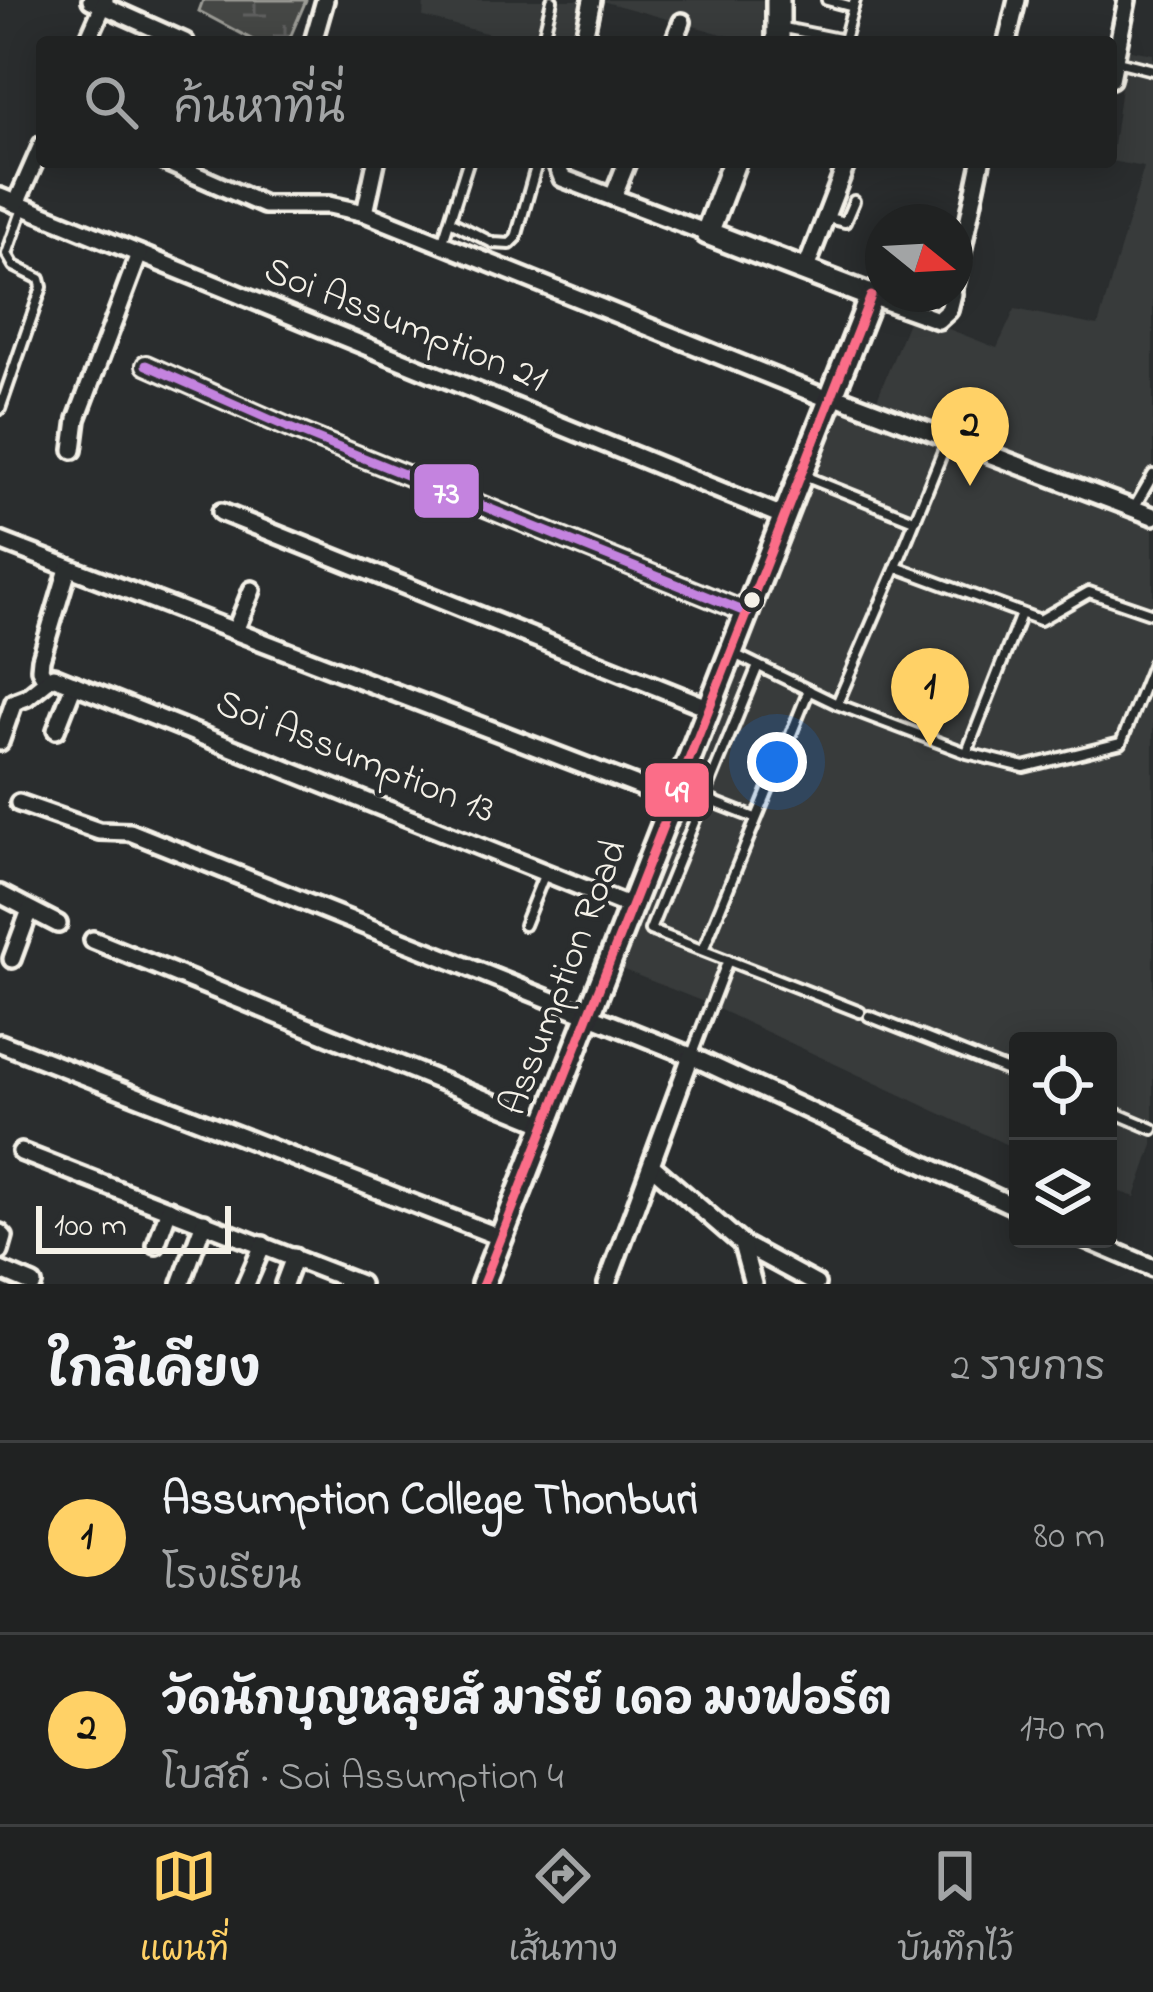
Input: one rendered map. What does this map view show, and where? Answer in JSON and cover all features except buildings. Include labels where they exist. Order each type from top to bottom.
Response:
[{"type":"street","points":[[315,36],[325,0]]},
{"type":"street","points":[[584,36],[592,0]]},
{"type":"street","points":[[777,34],[778,0]]},
{"type":"street","points":[[1008,36],[1016,0]]},
{"type":"street","points":[[1117,43],[1127,0]]},
{"type":"street","points":[[89,36],[100,2],[172,36]]},
{"type":"street","points":[[676,36],[682,22]]},
{"type":"street","points":[[13,203],[36,157]]},
{"type":"street","points":[[180,168],[264,205],[328,205],[365,213],[832,398],[1153,516]]},
{"type":"street","points":[[365,213],[375,168]]},
{"type":"street","points":[[558,168],[562,178],[865,294]]},
{"type":"street","points":[[613,197],[625,168]]},
{"type":"street","points":[[707,233],[732,168]]},
{"type":"street","points":[[805,271],[845,168]]},
{"type":"street","points":[[973,204],[981,168]]},
{"type":"street","name":"Soi Assumption 21","points":[[13,203],[785,517]]},
{"type":"street","points":[[73,450],[76,419],[139,254]]},
{"type":"street","name":"Assumption Road","points":[[483,1284],[865,312]]},
{"type":"street","points":[[916,312],[938,320],[948,312]]},
{"type":"street","points":[[146,365],[287,427],[748,613]]},
{"type":"street","points":[[221,512],[710,708]]},
{"type":"street","points":[[0,541],[676,794]]},
{"type":"street","points":[[0,742],[7,699],[27,697],[49,677],[40,669],[41,659],[68,569]]},
{"type":"street","points":[[235,631],[253,590]]},
{"type":"street","name":"Soi Assumption 13","points":[[49,677],[545,873],[628,914]]},
{"type":"street","points":[[56,730],[74,684]]},
{"type":"street","points":[[19,803],[99,831],[130,832],[692,1056],[1009,1204]]},
{"type":"street","points":[[0,894],[58,924]]},
{"type":"street","points":[[11,959],[30,910]]},
{"type":"street","points":[[94,940],[546,1124]]},
{"type":"street","points":[[1,1046],[502,1238]]},
{"type":"street","points":[[607,1284],[692,1056]]},
{"type":"street","points":[[21,1152],[360,1284]]},
{"type":"street","points":[[652,1166],[742,1244],[816,1284]]},
{"type":"street","points":[[156,1245],[169,1209]]},
{"type":"street","points":[[181,1284],[204,1222]]},
{"type":"street","points":[[0,1233],[4,1237],[0,1251]]},
{"type":"street","points":[[742,1244],[753,1284]]},
{"type":"street","points":[[247,1284],[263,1245]]},
{"type":"street","points":[[1106,1248],[1153,1268]]},
{"type":"street","points":[[284,1284],[294,1257]]},
{"type":"street","points":[[0,1270],[33,1284]]},
{"type":"lane","points":[[543,36],[552,0]]},
{"type":"lane","points":[[827,0],[854,3],[849,36]]},
{"type":"lane","points":[[1117,61],[1153,70]]},
{"type":"lane","points":[[442,244],[466,168]]},
{"type":"lane","points":[[450,220],[493,243],[510,244],[516,238],[536,168]]},
{"type":"lane","points":[[826,218],[845,222],[854,201]]},
{"type":"lane","points":[[0,409],[43,287],[40,279],[14,266],[7,254],[13,203]]},
{"type":"lane","points":[[837,704],[948,437]]},
{"type":"lane","points":[[801,475],[914,520]]},
{"type":"lane","points":[[1134,508],[1153,475]]},
{"type":"lane","points":[[896,567],[1044,619],[1089,592],[1153,614]]},
{"type":"lane","points":[[967,752],[1021,614]]},
{"type":"lane","points":[[732,653],[837,704],[967,752],[1024,767],[1117,746],[1124,739],[1153,662]]},
{"type":"lane","points":[[650,930],[758,666]]},
{"type":"lane","points":[[703,950],[809,690]]},
{"type":"lane","points":[[676,794],[704,798],[755,818]]},
{"type":"lane","points":[[524,925],[545,873]]},
{"type":"lane","points":[[628,914],[650,930],[1009,1071]]},
{"type":"lane","points":[[692,1056],[728,960]]},
{"type":"lane","points":[[1117,1114],[1153,1129]]},
{"type":"shaded area","points":[[424,0],[583,0],[574,36],[497,36],[423,17]]},
{"type":"shaded area","points":[[598,0],[771,0],[768,36],[729,36]]},
{"type":"shaded area","points":[[1126,49],[1153,54],[1153,509],[875,404],[911,314],[997,348],[1015,309],[1098,326],[1144,167],[1117,162],[1117,116]]},
{"type":"shaded area","points":[[843,408],[1153,526],[1153,1145],[1135,1197],[1117,1191],[1117,1032],[1009,1032],[1009,1146],[701,1001],[619,968]]},
{"type":"green space","points":[[203,0],[306,0],[291,36],[246,36],[199,11]]},
{"type":"transit line","name":"49","points":[[483,1284],[865,311]]},
{"type":"transit line","name":"73","points":[[146,365],[287,427],[748,613]]},
{"type":"place","name":"วัดนักบุญหลุยส์ มารีย์ เดอ มงฟอร์ต","points":[[970,486]]},
{"type":"place","name":"Assumption College Thonburi","points":[[930,747]]}]
